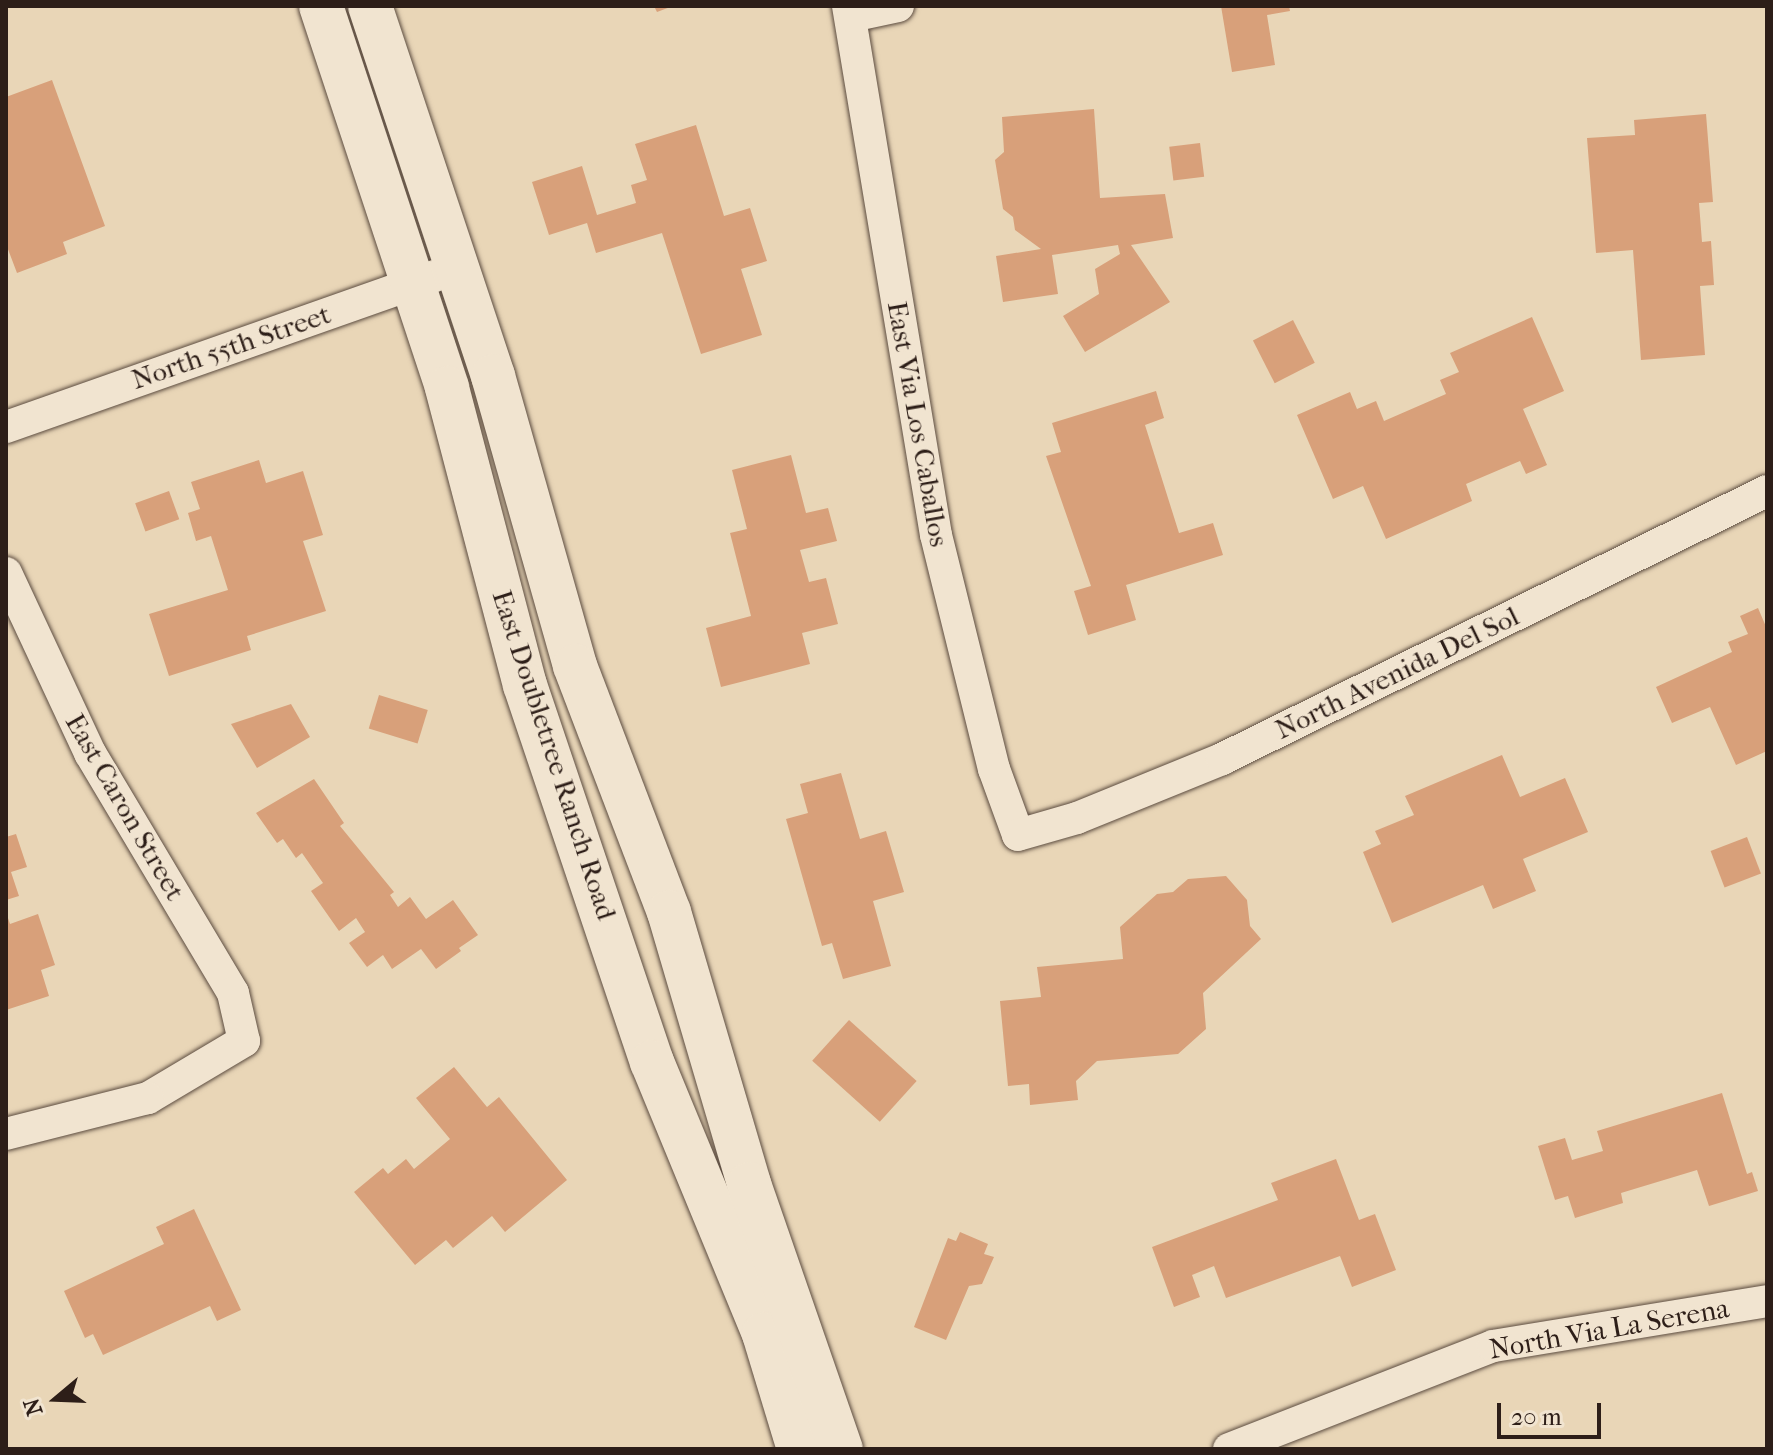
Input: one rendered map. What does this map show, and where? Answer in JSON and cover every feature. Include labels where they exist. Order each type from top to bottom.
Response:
[{"type":"main road","name":"East Doubletree Ranch Road","points":[[321,6],[410,285],[447,388],[525,685],[652,1062],[764,1334],[799,1449]]},
{"type":"main road","name":"East Doubletree Ranch Road","points":[[370,6],[493,376],[575,666],[669,912],[749,1184],[841,1449]]},
{"type":"street","points":[[850,11],[898,6]]},
{"type":"street","name":"East Via Los Caballos","points":[[850,11],[936,535],[994,769],[1018,835]]},
{"type":"street","name":"North 55th Street","points":[[6,427],[456,268]]},
{"type":"street","name":"North Avenida Del Sol","points":[[1018,835],[1077,818],[1222,759],[1767,491]]},
{"type":"street","name":"East Caron Street","points":[[6,573],[90,753],[233,993],[244,1041],[148,1098],[6,1134]]},
{"type":"street","name":"North Via La Serena","points":[[1229,1449],[1493,1346],[1767,1301]]},
{"type":"building","points":[[654,6],[673,6],[657,12]]},
{"type":"building","points":[[1221,6],[1289,6],[1290,11],[1267,15],[1275,65],[1232,72]]},
{"type":"building","points":[[52,80],[105,226],[63,242],[67,254],[17,273],[6,244],[6,97]]},
{"type":"building","points":[[1094,109],[1100,198],[1165,194],[1173,238],[1131,245],[1170,302],[1085,352],[1063,316],[1099,294],[1095,269],[1120,254],[1118,245],[1052,255],[1058,294],[1003,302],[996,256],[1041,249],[1015,230],[1013,217],[1003,209],[995,160],[1004,152],[1002,117]]},
{"type":"building","points":[[1706,114],[1713,202],[1699,203],[1702,242],[1711,241],[1714,285],[1700,286],[1705,355],[1641,360],[1633,250],[1596,253],[1587,138],[1635,135],[1634,120]]},
{"type":"building","points":[[696,125],[724,216],[750,208],[767,261],[741,269],[762,335],[701,354],[662,233],[596,253],[587,223],[549,235],[532,182],[582,166],[597,215],[636,203],[631,185],[647,180],[635,144]]},
{"type":"building","points":[[1200,143],[1204,177],[1173,181],[1169,147]]},
{"type":"building","points":[[1532,317],[1564,391],[1523,409],[1547,465],[1526,474],[1520,461],[1466,484],[1472,501],[1386,539],[1363,486],[1333,499],[1297,415],[1350,392],[1357,409],[1376,401],[1384,421],[1446,394],[1440,380],[1459,372],[1450,353]]},
{"type":"building","points":[[1293,320],[1315,363],[1275,383],[1253,340]]},
{"type":"building","points":[[1156,391],[1164,418],[1145,425],[1179,533],[1213,523],[1223,555],[1126,585],[1136,620],[1088,635],[1074,591],[1091,586],[1046,456],[1061,452],[1052,423]]},
{"type":"building","points":[[791,455],[806,513],[828,508],[837,541],[800,550],[809,582],[826,578],[838,624],[802,633],[810,664],[721,687],[706,628],[751,616],[730,533],[747,529],[732,470]]},
{"type":"building","points":[[259,460],[266,483],[303,471],[323,535],[303,541],[326,611],[247,636],[251,650],[169,676],[149,614],[228,590],[211,536],[196,541],[188,513],[200,509],[191,482]]},
{"type":"building","points":[[169,491],[179,519],[145,532],[135,503]]},
{"type":"building","points":[[1758,608],[1767,629],[1767,751],[1736,765],[1710,707],[1672,723],[1656,687],[1732,652],[1728,642],[1748,634],[1740,616]]},
{"type":"building","points":[[379,695],[428,710],[418,743],[369,728]]},
{"type":"building","points":[[291,704],[310,737],[257,768],[231,724]]},
{"type":"building","points":[[1502,755],[1520,797],[1565,778],[1588,832],[1523,859],[1536,891],[1493,909],[1483,885],[1392,923],[1363,852],[1381,844],[1375,831],[1414,815],[1405,796]]},
{"type":"building","points":[[841,773],[860,839],[886,831],[904,892],[873,901],[891,966],[843,979],[832,943],[822,946],[786,819],[808,813],[800,784]]},
{"type":"building","points":[[314,779],[344,823],[340,826],[394,892],[390,895],[398,907],[410,897],[426,919],[453,900],[478,935],[436,969],[421,949],[392,969],[383,955],[367,967],[349,943],[365,932],[356,918],[339,931],[311,891],[323,883],[302,853],[296,858],[283,839],[277,843],[256,813]]},
{"type":"building","points":[[16,834],[27,867],[11,872],[19,896],[6,900],[6,837]]},
{"type":"building","points":[[1747,837],[1761,873],[1725,887],[1711,851]]},
{"type":"building","points":[[1226,876],[1247,900],[1250,926],[1261,939],[1203,993],[1206,1029],[1178,1054],[1097,1061],[1076,1081],[1078,1100],[1030,1105],[1029,1084],[1008,1086],[1000,1001],[1041,997],[1037,967],[1123,959],[1120,927],[1157,894],[1173,892],[1188,879]]},
{"type":"building","points":[[6,912],[10,924],[38,914],[55,965],[41,970],[49,996],[6,1010]]},
{"type":"building","points":[[849,1020],[917,1081],[880,1122],[812,1061]]},
{"type":"building","points":[[454,1067],[487,1107],[499,1097],[567,1180],[505,1232],[492,1216],[453,1248],[446,1240],[415,1265],[354,1192],[383,1168],[388,1174],[406,1159],[414,1169],[450,1139],[416,1098]]},
{"type":"building","points":[[1722,1093],[1747,1174],[1752,1172],[1758,1191],[1709,1206],[1697,1170],[1621,1193],[1623,1203],[1575,1218],[1568,1196],[1555,1200],[1538,1146],[1565,1138],[1572,1160],[1603,1151],[1597,1131]]},
{"type":"building","points":[[1336,1159],[1359,1220],[1375,1214],[1396,1270],[1352,1287],[1340,1256],[1226,1298],[1214,1266],[1192,1275],[1200,1297],[1174,1307],[1152,1247],[1278,1200],[1271,1183]]},
{"type":"building","points":[[194,1209],[241,1310],[217,1321],[210,1306],[103,1355],[93,1334],[85,1338],[64,1291],[164,1244],[156,1227]]},
{"type":"building","points":[[960,1232],[988,1244],[984,1254],[994,1257],[982,1284],[969,1286],[946,1340],[914,1327],[948,1238],[956,1241]]}]
